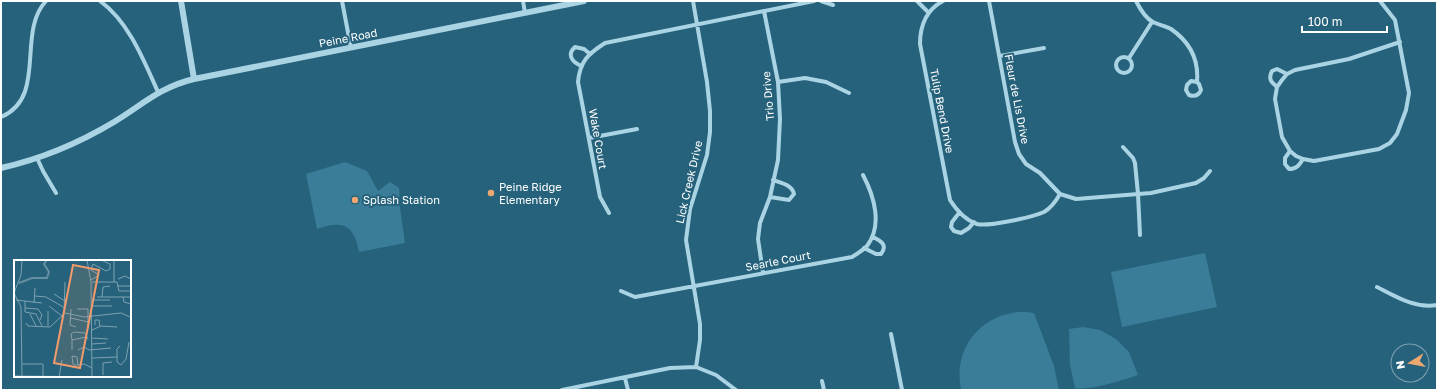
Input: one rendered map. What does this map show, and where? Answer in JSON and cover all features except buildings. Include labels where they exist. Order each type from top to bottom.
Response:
[{"type":"street","points":[[1,116],[12,112],[26,89],[29,76],[34,21],[40,7],[46,1]]},
{"type":"street","points":[[100,1],[112,12],[134,41],[143,57],[158,92]]},
{"type":"street","points":[[180,1],[194,79]]},
{"type":"street","points":[[342,1],[351,48]]},
{"type":"street","points":[[523,1],[525,13]]},
{"type":"street","name":"Peine Road","points":[[1,168],[60,150],[100,131],[158,92],[178,83],[584,1]]},
{"type":"street","name":"Lick Creek Drive","points":[[693,1],[708,82],[710,121],[707,155],[690,210],[686,240],[700,324],[700,340],[696,367]]},
{"type":"street","name":"Wake Court","points":[[609,213],[600,197],[578,82],[579,71],[587,56],[605,43],[814,1]]},
{"type":"street","points":[[821,1],[833,5]]},
{"type":"street","points":[[916,1],[928,12]]},
{"type":"street","name":"Fleur de Lis Drive","points":[[988,1],[1000,56],[1015,142],[1019,154],[1026,164],[1040,173],[1060,194]]},
{"type":"street","points":[[1136,1],[1143,13],[1152,22],[1170,29],[1186,42],[1195,59],[1198,70],[1197,82]]},
{"type":"street","points":[[1380,1],[1395,20],[1400,42],[1409,93],[1406,110],[1397,134],[1390,143],[1379,149],[1314,161],[1303,159],[1290,151],[1282,137],[1276,98],[1277,87],[1287,74],[1295,70],[1348,59],[1400,42]]},
{"type":"street","name":"Tulip Bend Drive","points":[[940,2],[928,12],[923,22],[920,34],[920,44],[950,200],[959,213],[978,224],[989,224],[1033,216],[1044,212],[1054,203],[1060,194]]},
{"type":"street","name":"Trio Drive","points":[[763,273],[758,239],[760,223],[770,198],[778,160],[780,119],[778,82],[764,11]]},
{"type":"street","points":[[1129,58],[1152,22]]},
{"type":"street","points":[[582,66],[576,64],[572,59],[570,55],[571,50],[575,47],[580,48],[590,54]]},
{"type":"street","points":[[1000,56],[1044,48]]},
{"type":"street","points":[[1123,57],[1129,58],[1132,64],[1131,70],[1125,73],[1119,71],[1116,66],[1118,60],[1123,57]]},
{"type":"street","points":[[1277,87],[1271,82],[1270,76],[1272,71],[1277,69],[1287,74]]},
{"type":"street","points":[[778,82],[805,78],[826,82],[849,93]]},
{"type":"street","points":[[589,138],[637,129]]},
{"type":"street","points":[[1123,147],[1133,158],[1138,194],[1140,235]]},
{"type":"street","points":[[1290,151],[1285,158],[1285,164],[1289,169],[1298,167],[1303,159]]},
{"type":"street","points":[[37,158],[42,171],[56,193]]},
{"type":"street","points":[[1060,194],[1076,199],[1152,193],[1196,183],[1204,178],[1210,171]]},
{"type":"street","name":"Searle Court","points":[[621,292],[636,297],[852,257],[864,248],[873,236],[876,219],[871,191],[864,175]]},
{"type":"street","points":[[770,198],[789,200],[794,194],[793,190],[786,184],[773,180]]},
{"type":"street","points":[[959,213],[952,222],[951,227],[954,231],[961,233],[969,228],[974,222]]},
{"type":"street","points":[[864,248],[876,254],[880,254],[883,251],[883,242],[873,236]]},
{"type":"street","points":[[1377,287],[1408,302],[1420,305],[1437,305]]},
{"type":"street","points":[[891,334],[902,390]]},
{"type":"street","points":[[562,390],[670,368],[696,367],[716,375],[736,390]]},
{"type":"street","points":[[625,378],[628,390]]},
{"type":"street","points":[[822,381],[824,390]]},
{"type":"shaded area","name":"Splash Station","points":[[345,162],[367,171],[378,191],[390,182],[399,188],[405,243],[359,252],[354,235],[346,227],[333,225],[317,229],[306,174]]},
{"type":"shaded area","points":[[1205,253],[1217,307],[1122,327],[1111,272]]},
{"type":"shaded area","points":[[1016,312],[1034,313],[1054,366],[1059,390],[961,390],[960,367],[962,357],[972,338],[988,323],[1000,316]]},
{"type":"shaded area","points":[[1083,327],[1100,330],[1116,339],[1129,352],[1138,375],[1097,387],[1081,389],[1075,388],[1070,365],[1069,329]]},
{"type":"place","name":"Peine Ridge Elementary","points":[[491,193]]},
{"type":"place","name":"Splash Station","points":[[355,200]]}]
